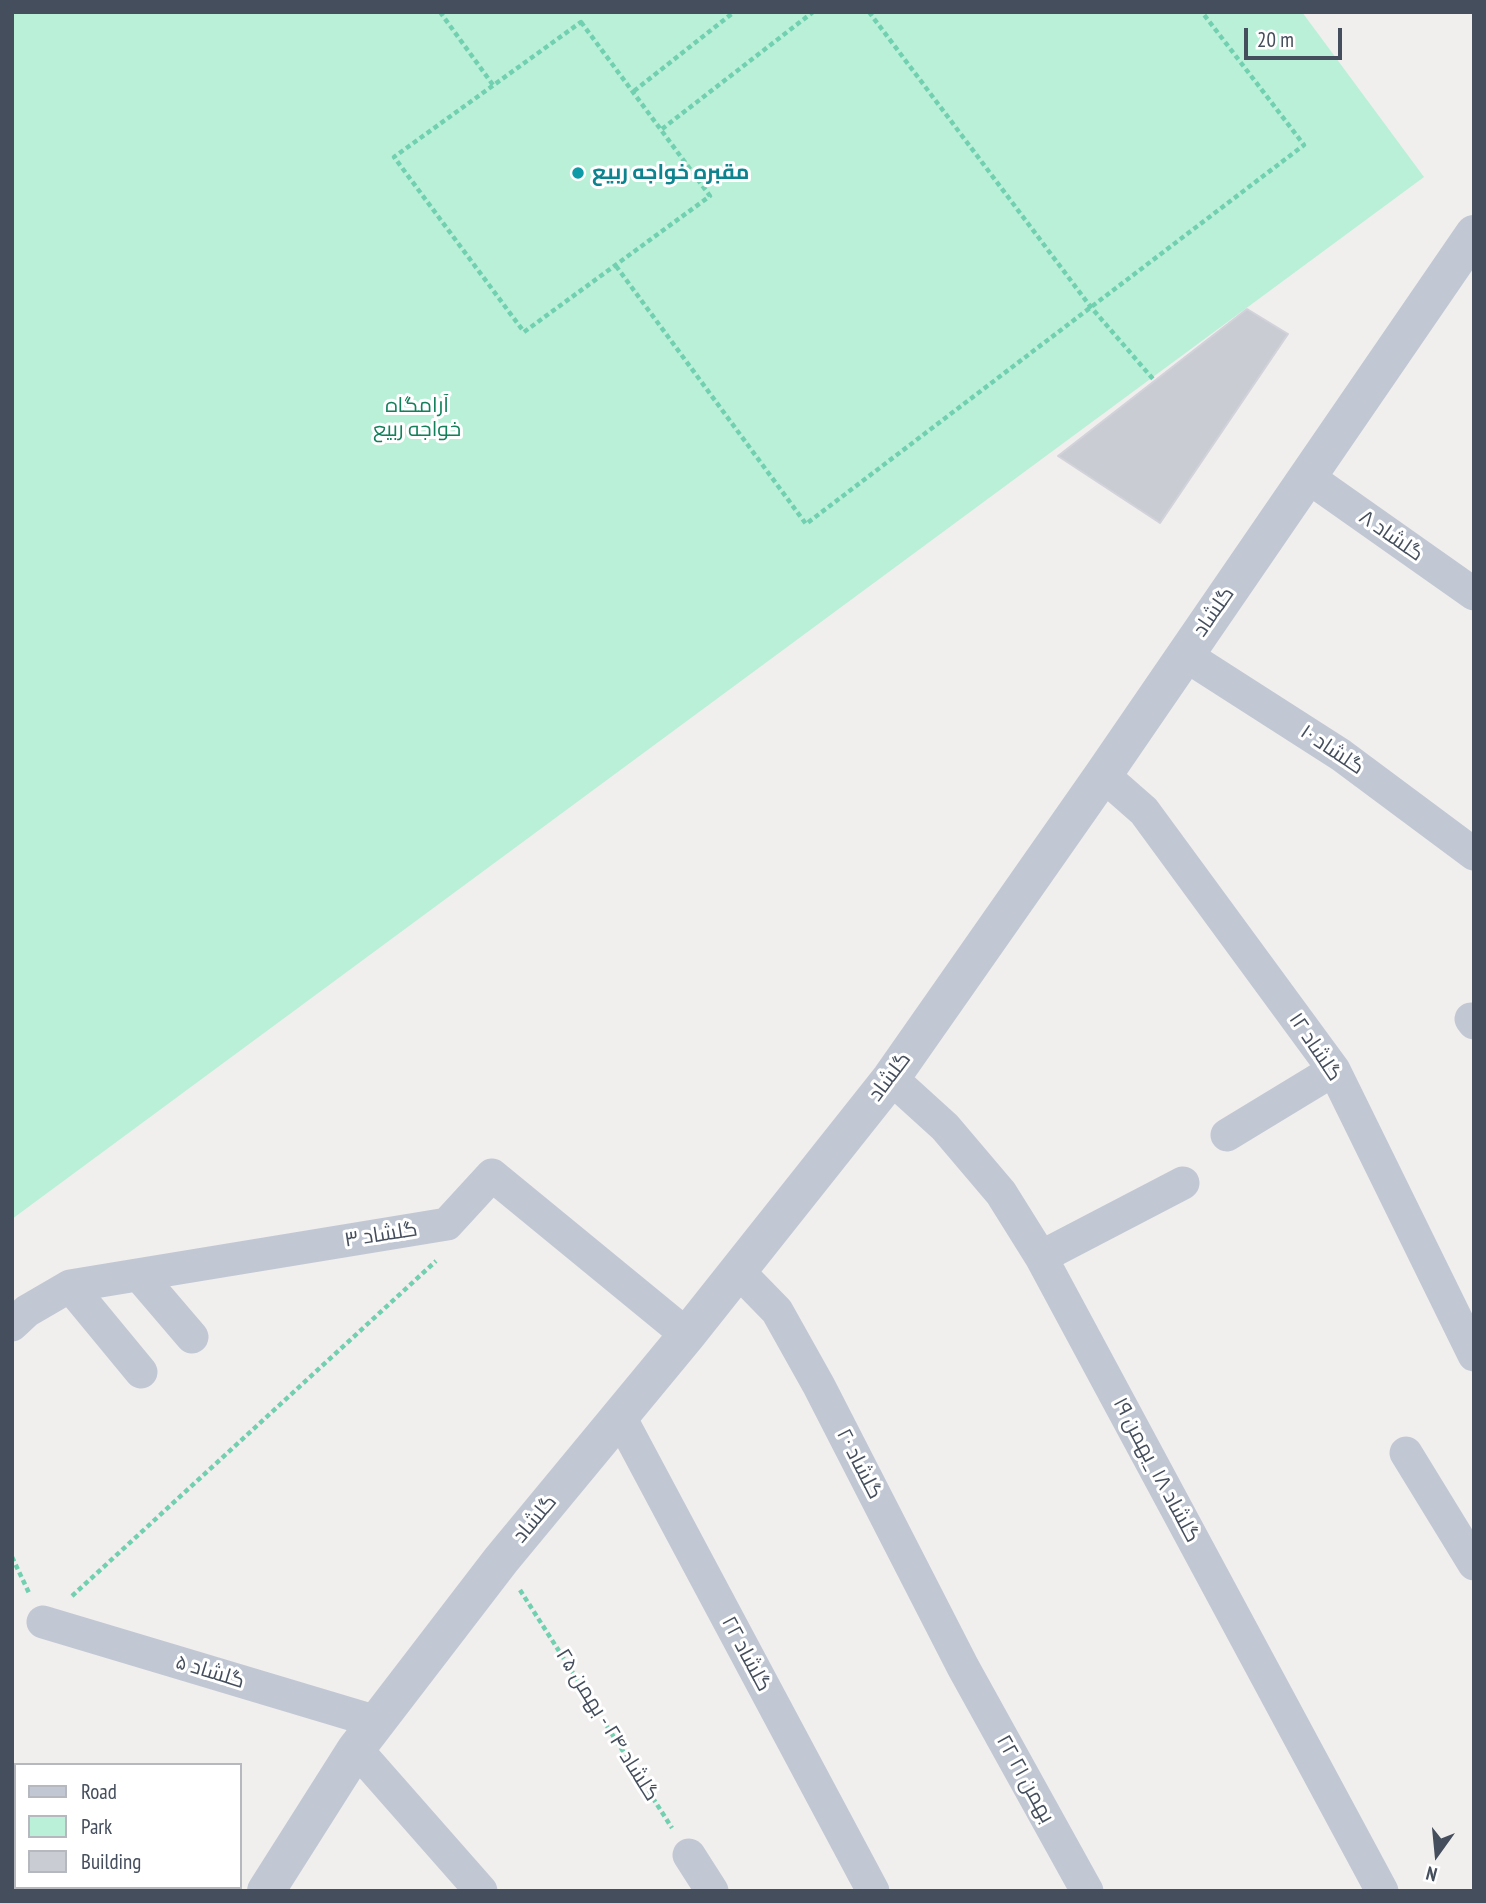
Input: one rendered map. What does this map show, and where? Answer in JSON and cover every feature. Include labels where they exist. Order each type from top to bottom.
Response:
[{"type":"street","name":"گلشاد","points":[[266,1891],[367,1735],[501,1560],[687,1335],[891,1077],[1103,775],[1474,234]]},
{"type":"street","name":"گلشاد ۸","points":[[1308,477],[1474,594]]},
{"type":"street","name":"گلشاد ۱۰","points":[[1185,655],[1341,755],[1474,855]]},
{"type":"street","name":"گلشاد ۱۲","points":[[1103,775],[1144,811],[1334,1070],[1474,1355]]},
{"type":"street","points":[[1227,1135],[1334,1070]]},
{"type":"street","name":"گلشاد ۱۸ _بهمن ۱۹","points":[[891,1077],[945,1127],[1001,1193],[1041,1257],[1382,1891]]},
{"type":"street","name":"گلشاد ۳","points":[[12,1325],[27,1311],[70,1286],[447,1224],[492,1175],[687,1335]]},
{"type":"street","points":[[1041,1257],[1184,1183]]},
{"type":"street","name":"گلشاد ۲۰","points":[[738,1271],[777,1311],[783,1321],[963,1667]]},
{"type":"street","points":[[139,1275],[192,1337]]},
{"type":"street","points":[[70,1286],[141,1372]]},
{"type":"street","name":"گلشاد ۲۲","points":[[620,1417],[873,1891]]},
{"type":"street","points":[[1406,1453],[1474,1564]]},
{"type":"street","name":"گلشاد ۵","points":[[43,1622],[367,1735]]},
{"type":"street","name":"۲۲ بهمن ۲۱","points":[[963,1667],[1087,1891]]},
{"type":"street","points":[[367,1735],[481,1891]]},
{"type":"street","points":[[689,1855],[712,1891]]},
{"type":"path","points":[[440,12],[493,86]]},
{"type":"path","points":[[634,91],[734,12]]},
{"type":"path","points":[[662,129],[813,12]]},
{"type":"path","points":[[869,12],[1090,306],[1153,379]]},
{"type":"path","points":[[615,266],[806,524],[1304,145],[1202,12]]},
{"type":"path","points":[[582,22],[634,91],[710,196],[524,332],[394,157],[582,22]]},
{"type":"path","points":[[43,1622],[438,1260],[444,1247],[447,1224]]},
{"type":"path","name":"گلشاد ۲۴ - بهمن ۲۵","points":[[501,1560],[689,1855]]},
{"type":"green space","name":"آرامگاه خواجه ربیع","points":[[12,12],[1302,12],[1424,177],[12,1219]]},
{"type":"building","points":[[1247,309],[1288,334],[1160,523],[1058,456]]},
{"type":"place","name":"مقبره خواجه ربیع","points":[[578,173]]}]
